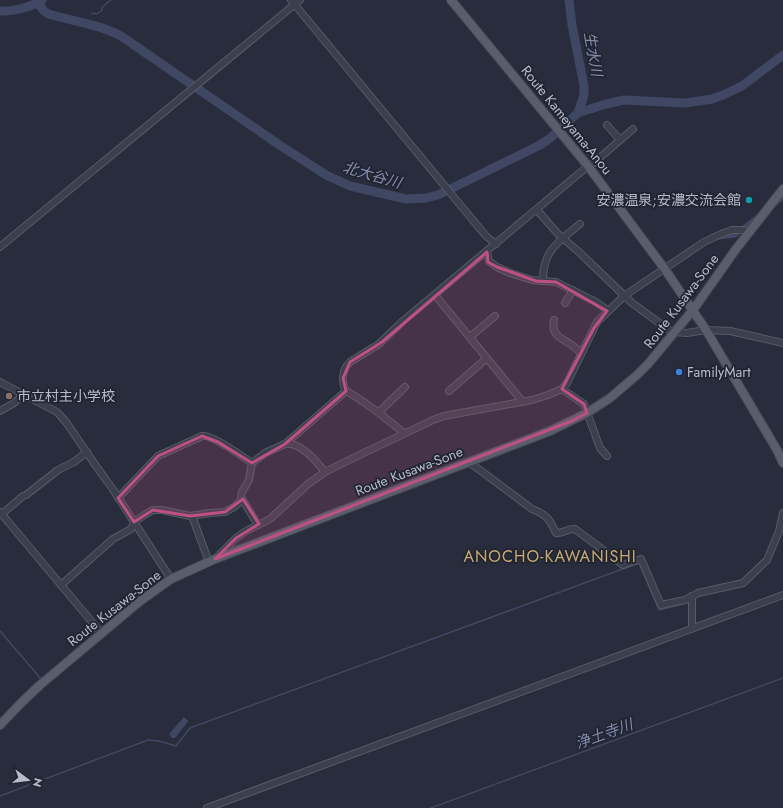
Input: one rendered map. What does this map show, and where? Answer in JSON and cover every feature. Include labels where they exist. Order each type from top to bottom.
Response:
[{"type":"main road","name":"Route Kameyama-Anou","points":[[451,0],[589,167],[664,268],[706,330],[783,463]]},
{"type":"main road","name":"Route Kusawa-Sone","points":[[0,726],[40,685],[140,602],[171,579],[212,560],[550,431],[587,413],[610,398],[637,375],[659,352],[693,310],[748,232],[783,189]]},
{"type":"street","points":[[0,247],[188,92],[295,1],[486,236],[496,244]]},
{"type":"street","points":[[607,125],[620,140]]},
{"type":"street","points":[[346,391],[343,378],[344,371],[350,362],[382,342],[403,321],[633,129]]},
{"type":"street","points":[[536,210],[562,238],[579,252],[624,296],[664,327],[675,332],[730,330],[783,343]]},
{"type":"street","points":[[543,281],[547,258],[562,238],[580,224]]},
{"type":"street","points":[[192,516],[212,560],[236,538],[246,531],[270,519],[308,484],[325,472],[404,433],[444,416],[522,401],[548,395],[562,389],[567,383],[599,319],[624,296],[695,248],[721,234],[732,230],[744,230],[748,232]]},
{"type":"street","points":[[486,252],[489,262],[497,267],[532,280],[556,282],[596,302],[606,309],[607,312]]},
{"type":"street","points":[[565,303],[573,290]]},
{"type":"street","points":[[435,295],[522,401]]},
{"type":"street","points":[[470,337],[495,316]]},
{"type":"street","points":[[554,320],[553,327],[556,335],[572,345],[582,354]]},
{"type":"street","points":[[449,391],[487,358]]},
{"type":"street","points":[[0,382],[58,412],[87,452],[171,579]]},
{"type":"street","points":[[380,412],[405,388]]},
{"type":"street","points":[[562,389],[584,404],[600,448],[607,456]]},
{"type":"street","points":[[346,391],[352,393],[380,412],[404,433]]},
{"type":"street","points":[[258,525],[254,516],[242,500],[241,493],[249,480],[252,463],[265,453],[285,444],[346,391]]},
{"type":"street","points":[[0,411],[14,404],[23,395]]},
{"type":"street","points":[[118,498],[158,456],[202,436],[206,436],[218,442],[252,463]]},
{"type":"street","points":[[285,444],[297,445],[318,463],[325,472]]},
{"type":"street","points":[[87,452],[74,462],[58,470],[1,513],[102,634]]},
{"type":"street","points":[[469,462],[532,509],[544,514],[550,520],[556,532],[560,533],[571,528],[575,529],[622,565],[641,559],[661,605],[685,600],[698,593],[743,583],[767,560],[779,531],[783,513]]},
{"type":"street","points":[[60,584],[113,539],[130,529],[134,523],[153,510],[162,510],[192,516],[225,512],[242,500]]},
{"type":"street","points":[[207,808],[783,595]]},
{"type":"street","points":[[692,596],[692,628]]},
{"type":"highlighted area","points":[[487,252],[488,262],[497,267],[536,281],[556,282],[607,311],[594,328],[562,389],[584,404],[587,413],[572,421],[215,559],[236,538],[259,524],[243,499],[225,512],[190,516],[153,510],[134,522],[118,498],[158,456],[202,436],[218,442],[252,463],[285,444],[346,391],[343,378],[350,362],[382,342]]},
{"type":"water","points":[[184,717],[188,721],[187,723],[175,738],[172,738],[169,734]]},
{"type":"waterway","points":[[0,11],[10,11],[33,5],[42,0]]},
{"type":"waterway","points":[[92,14],[97,14],[102,10],[102,7],[111,0]]},
{"type":"waterway","name":"生水川","points":[[569,0],[572,25],[584,86],[584,95],[578,113]]},
{"type":"waterway","name":"北大谷川","points":[[38,3],[48,14],[94,26],[121,36],[278,144],[326,175],[350,186],[406,199],[426,198],[438,195],[540,145],[549,139],[578,113],[624,100],[685,103],[712,99],[742,86],[783,55]]},
{"type":"waterway","points":[[773,205],[783,197]]},
{"type":"waterway","points":[[719,237],[735,235],[759,216]]},
{"type":"waterway","points":[[0,796],[148,740],[159,741],[176,746],[190,728],[639,563],[659,610],[691,602]]},
{"type":"waterway","points":[[0,631],[42,680]]},
{"type":"waterway","name":"浄土寺川","points":[[431,808],[783,678]]},
{"type":"place","name":"安濃温泉;安濃交流会館","points":[[749,200]]},
{"type":"place","name":"FamilyMart","points":[[679,372]]},
{"type":"place","name":"市立村主小学校","points":[[9,396]]},
{"type":"district","name":"ANOCHO-KAWANISHI","points":[[550,556]]}]
